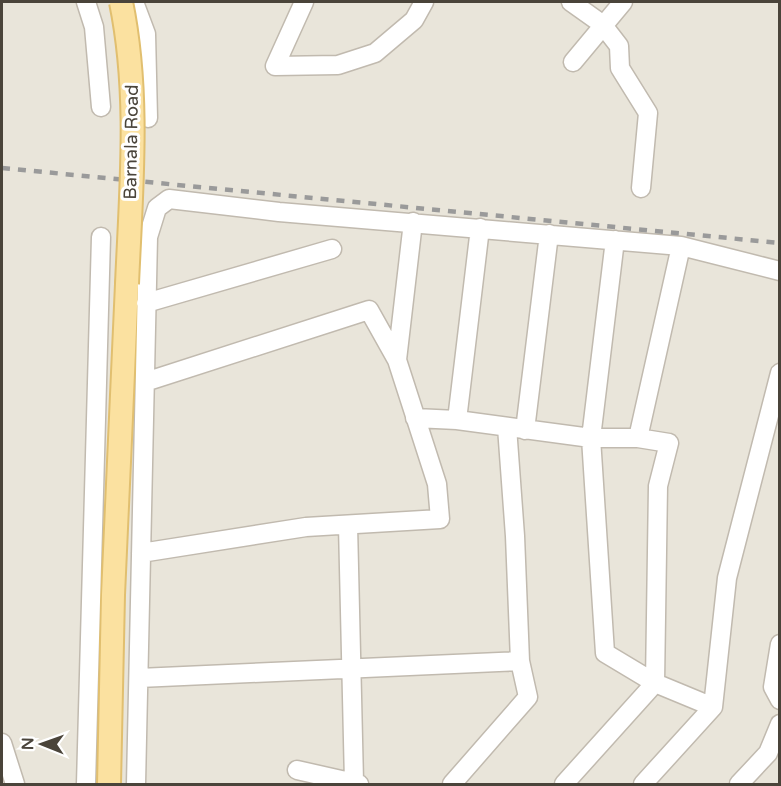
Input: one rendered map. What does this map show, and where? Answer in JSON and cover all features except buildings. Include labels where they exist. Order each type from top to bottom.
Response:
[{"type":"main road","name":"Barnala Road","points":[[109,784],[113,595],[133,87],[129,38],[121,2]]},
{"type":"street","points":[[86,2],[94,27],[101,107]]},
{"type":"street","points":[[134,2],[146,34],[148,118]]},
{"type":"street","points":[[304,2],[275,66],[338,65],[375,53],[414,20],[424,2]]},
{"type":"street","points":[[570,2],[604,27],[620,46],[620,68],[648,113],[641,188]]},
{"type":"street","points":[[573,63],[623,2]]},
{"type":"street","points":[[136,784],[148,237],[157,208],[169,199],[279,212],[681,246],[780,271]]},
{"type":"street","points":[[397,360],[412,222]]},
{"type":"street","points":[[457,420],[480,228]]},
{"type":"street","points":[[452,784],[528,697],[520,661],[515,536],[516,428],[549,234]]},
{"type":"street","points":[[86,784],[101,237]]},
{"type":"street","points":[[615,240],[591,438],[605,653],[655,683],[713,707]]},
{"type":"street","points":[[638,438],[681,246]]},
{"type":"street","points":[[146,303],[332,249]]},
{"type":"street","points":[[141,553],[306,527],[440,519],[436,484],[397,360],[369,310],[145,381]]},
{"type":"street","points":[[643,784],[713,707],[727,578],[780,373]]},
{"type":"street","points":[[415,418],[457,420],[591,438],[638,438],[669,443],[658,486],[655,683],[564,784]]},
{"type":"street","points":[[297,770],[357,783],[351,668],[348,525]]},
{"type":"street","points":[[780,644],[773,687],[780,700]]},
{"type":"street","points":[[139,678],[520,661]]},
{"type":"street","points":[[739,784],[768,753],[780,724]]},
{"type":"street","points":[[2,743],[15,784]]},
{"type":"shaded area","points":[[2,2],[779,2],[779,784],[2,784]]},
{"type":"railway","points":[[2,168],[780,243]]}]
